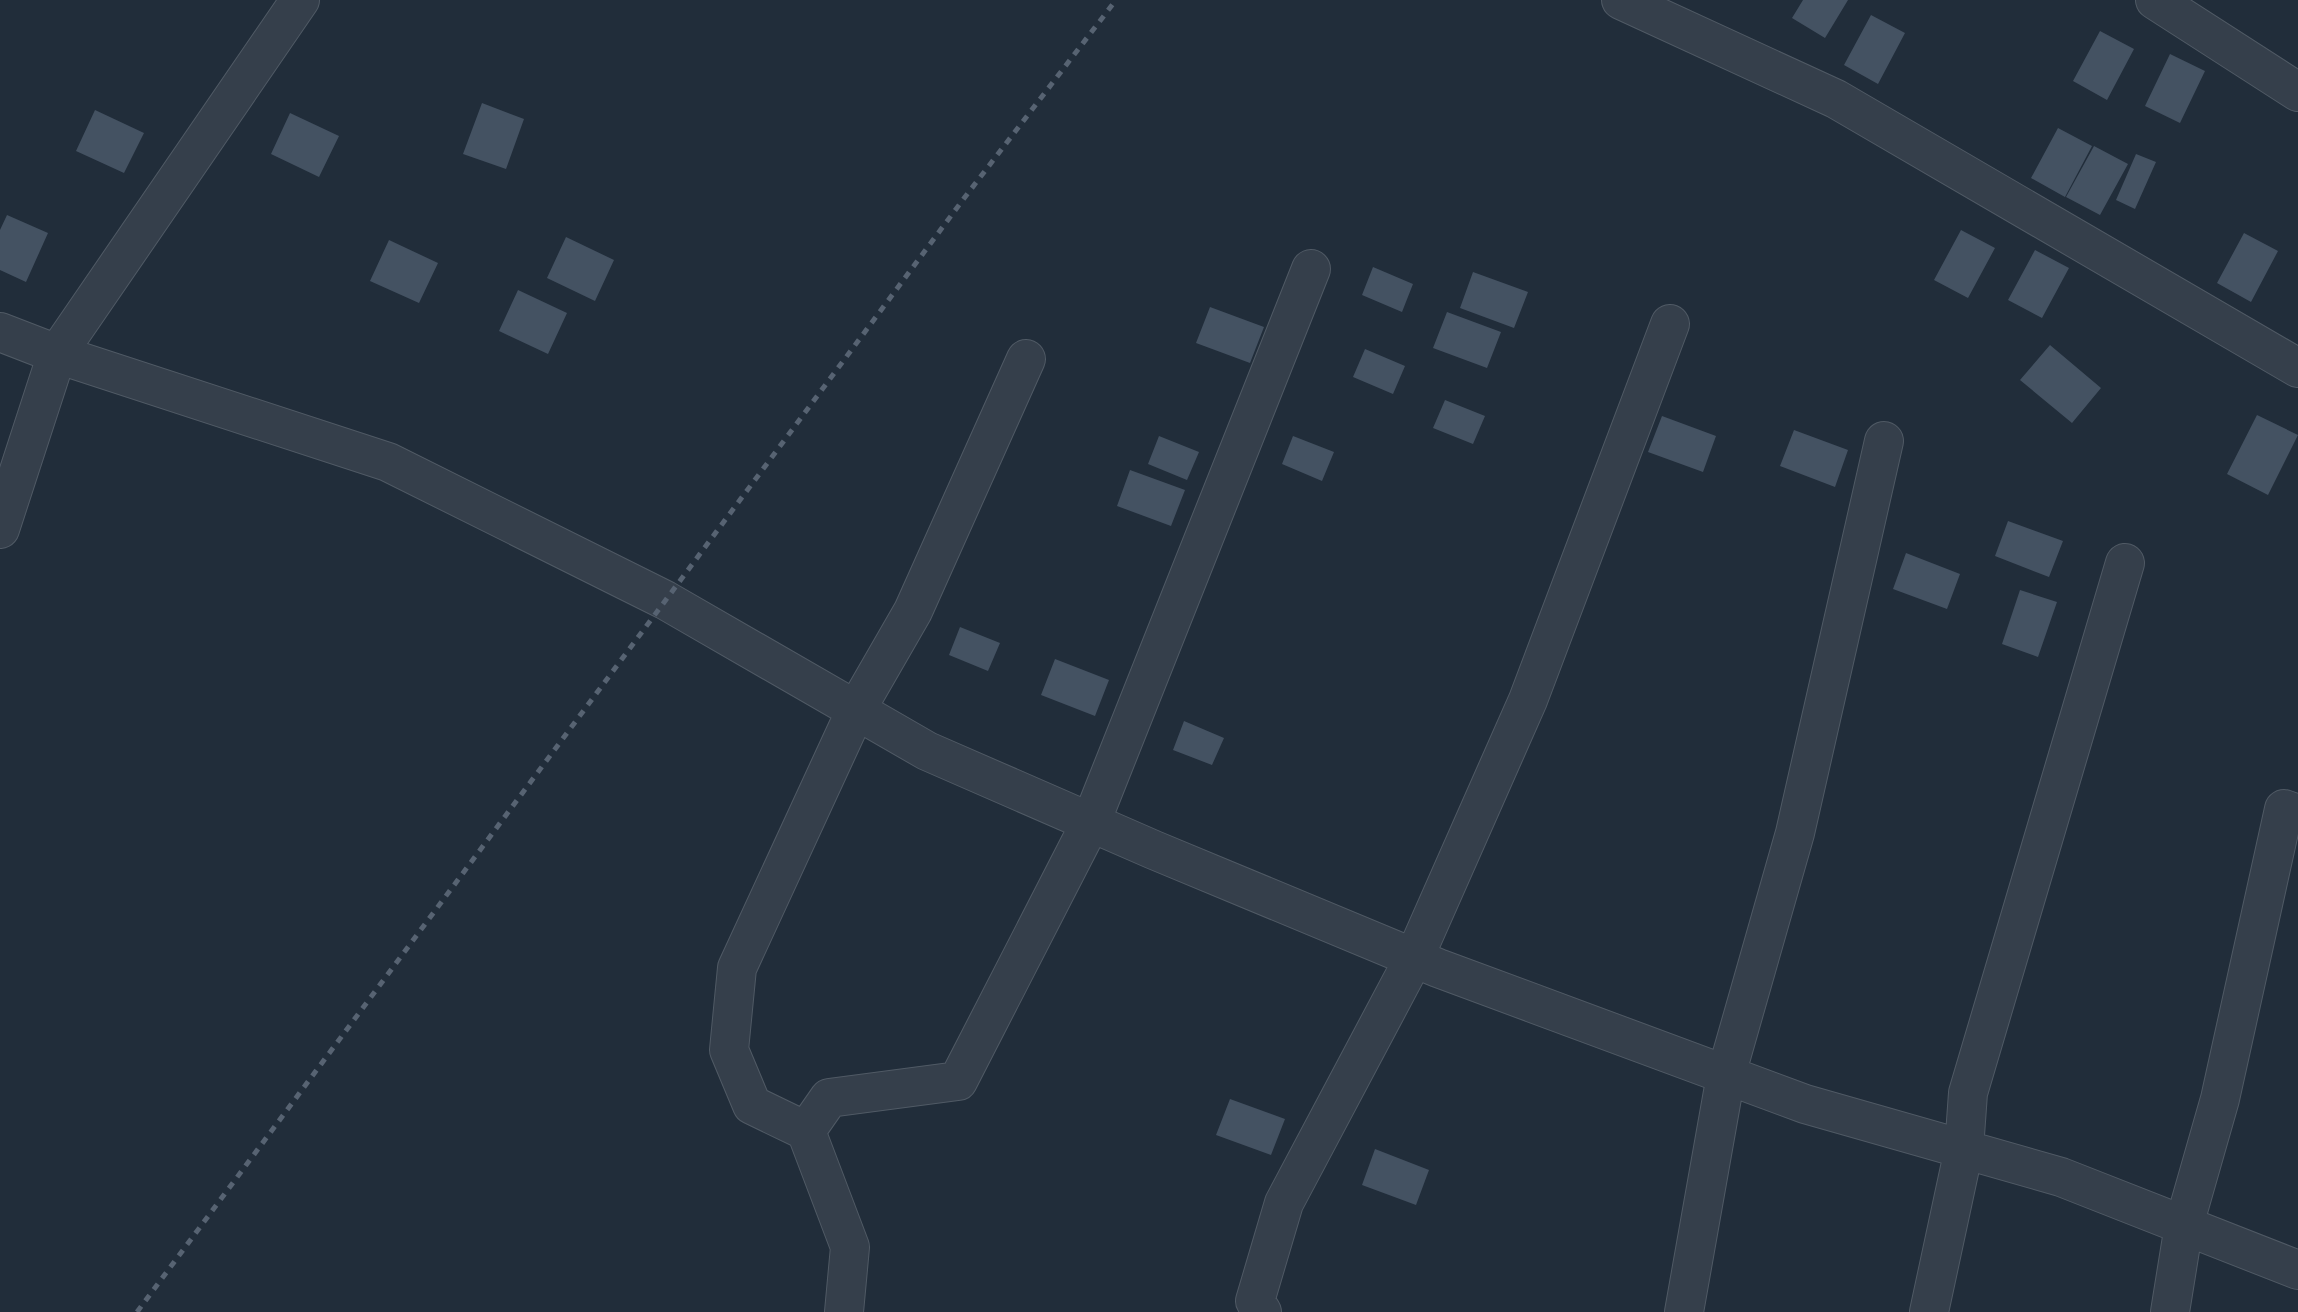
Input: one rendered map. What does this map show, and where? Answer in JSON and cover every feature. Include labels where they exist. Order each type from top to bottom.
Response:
[{"type":"street","points":[[0,529],[57,354],[300,0]]},
{"type":"street","points":[[1620,0],[1836,99],[2298,368]]},
{"type":"street","points":[[2155,0],[2298,92]]},
{"type":"street","points":[[806,1131],[829,1098],[958,1081],[1091,822],[1311,269]]},
{"type":"street","points":[[1262,1312],[1255,1301],[1284,1203],[1414,958],[1528,699],[1670,324]]},
{"type":"street","points":[[0,332],[57,354],[388,462],[665,600],[927,751],[1414,958],[1805,1104],[2061,1177],[2298,1270]]},
{"type":"street","points":[[845,1312],[850,1247],[806,1131],[752,1105],[729,1050],[737,968],[856,710],[913,611],[1026,359]]},
{"type":"street","points":[[1684,1312],[1726,1075],[1795,833],[1884,441]]},
{"type":"street","points":[[1929,1312],[1964,1149],[1968,1093],[2125,563]]},
{"type":"street","points":[[2170,1312],[2184,1225],[2220,1099],[2284,809],[2298,814]]},
{"type":"building","points":[[1803,0],[1848,0],[1825,38],[1792,18]]},
{"type":"building","points":[[1871,15],[1905,33],[1878,84],[1844,65]]},
{"type":"building","points":[[2100,31],[2134,49],[2107,100],[2073,81]]},
{"type":"building","points":[[2170,54],[2205,71],[2180,123],[2145,106]]},
{"type":"building","points":[[482,103],[524,119],[506,169],[463,154]]},
{"type":"building","points":[[95,110],[144,133],[124,173],[76,151]]},
{"type":"building","points":[[290,113],[339,136],[319,177],[271,154]]},
{"type":"building","points":[[2058,128],[2092,146],[2065,197],[2031,178]]},
{"type":"building","points":[[2094,146],[2128,164],[2100,215],[2066,197]]},
{"type":"building","points":[[2136,154],[2156,162],[2135,209],[2116,200]]},
{"type":"building","points":[[7,215],[48,233],[26,282],[0,270],[0,230]]},
{"type":"building","points":[[1961,230],[1995,248],[1968,298],[1934,280]]},
{"type":"building","points":[[2244,233],[2278,251],[2251,302],[2217,283]]},
{"type":"building","points":[[566,237],[614,260],[595,301],[547,278]]},
{"type":"building","points":[[389,240],[438,263],[419,303],[370,281]]},
{"type":"building","points":[[2035,250],[2069,268],[2042,318],[2008,300]]},
{"type":"building","points":[[1373,267],[1413,284],[1402,312],[1362,295]]},
{"type":"building","points":[[1473,272],[1528,292],[1514,328],[1460,308]]},
{"type":"building","points":[[518,290],[567,313],[548,354],[499,331]]},
{"type":"building","points":[[1210,307],[1264,327],[1250,363],[1196,343]]},
{"type":"building","points":[[1447,312],[1501,332],[1487,368],[1433,348]]},
{"type":"building","points":[[2050,345],[2101,388],[2072,423],[2020,380]]},
{"type":"building","points":[[1365,349],[1405,366],[1393,394],[1353,377]]},
{"type":"building","points":[[1445,400],[1485,416],[1473,444],[1433,428]]},
{"type":"building","points":[[2257,415],[2298,435],[2268,495],[2227,474]]},
{"type":"building","points":[[1662,416],[1716,436],[1703,472],[1648,452]]},
{"type":"building","points":[[1794,430],[1848,450],[1835,487],[1780,466]]},
{"type":"building","points":[[1159,436],[1199,452],[1187,480],[1148,464]]},
{"type":"building","points":[[1293,436],[1334,452],[1322,481],[1282,464]]},
{"type":"building","points":[[1130,470],[1185,490],[1171,526],[1117,506]]},
{"type":"building","points":[[2008,521],[2063,541],[2049,577],[1995,556]]},
{"type":"building","points":[[1906,553],[1960,574],[1947,609],[1893,589]]},
{"type":"building","points":[[2020,590],[2057,602],[2038,657],[2002,644]]},
{"type":"building","points":[[960,627],[1000,643],[988,671],[949,655]]},
{"type":"building","points":[[1055,659],[1109,680],[1095,716],[1041,695]]},
{"type":"building","points":[[1184,721],[1224,738],[1212,765],[1173,750]]},
{"type":"building","points":[[1230,1099],[1285,1119],[1271,1155],[1216,1135]]},
{"type":"building","points":[[1375,1149],[1429,1170],[1416,1205],[1362,1185]]},
{"type":"railway","points":[[137,1312],[965,197],[1116,0]]}]
